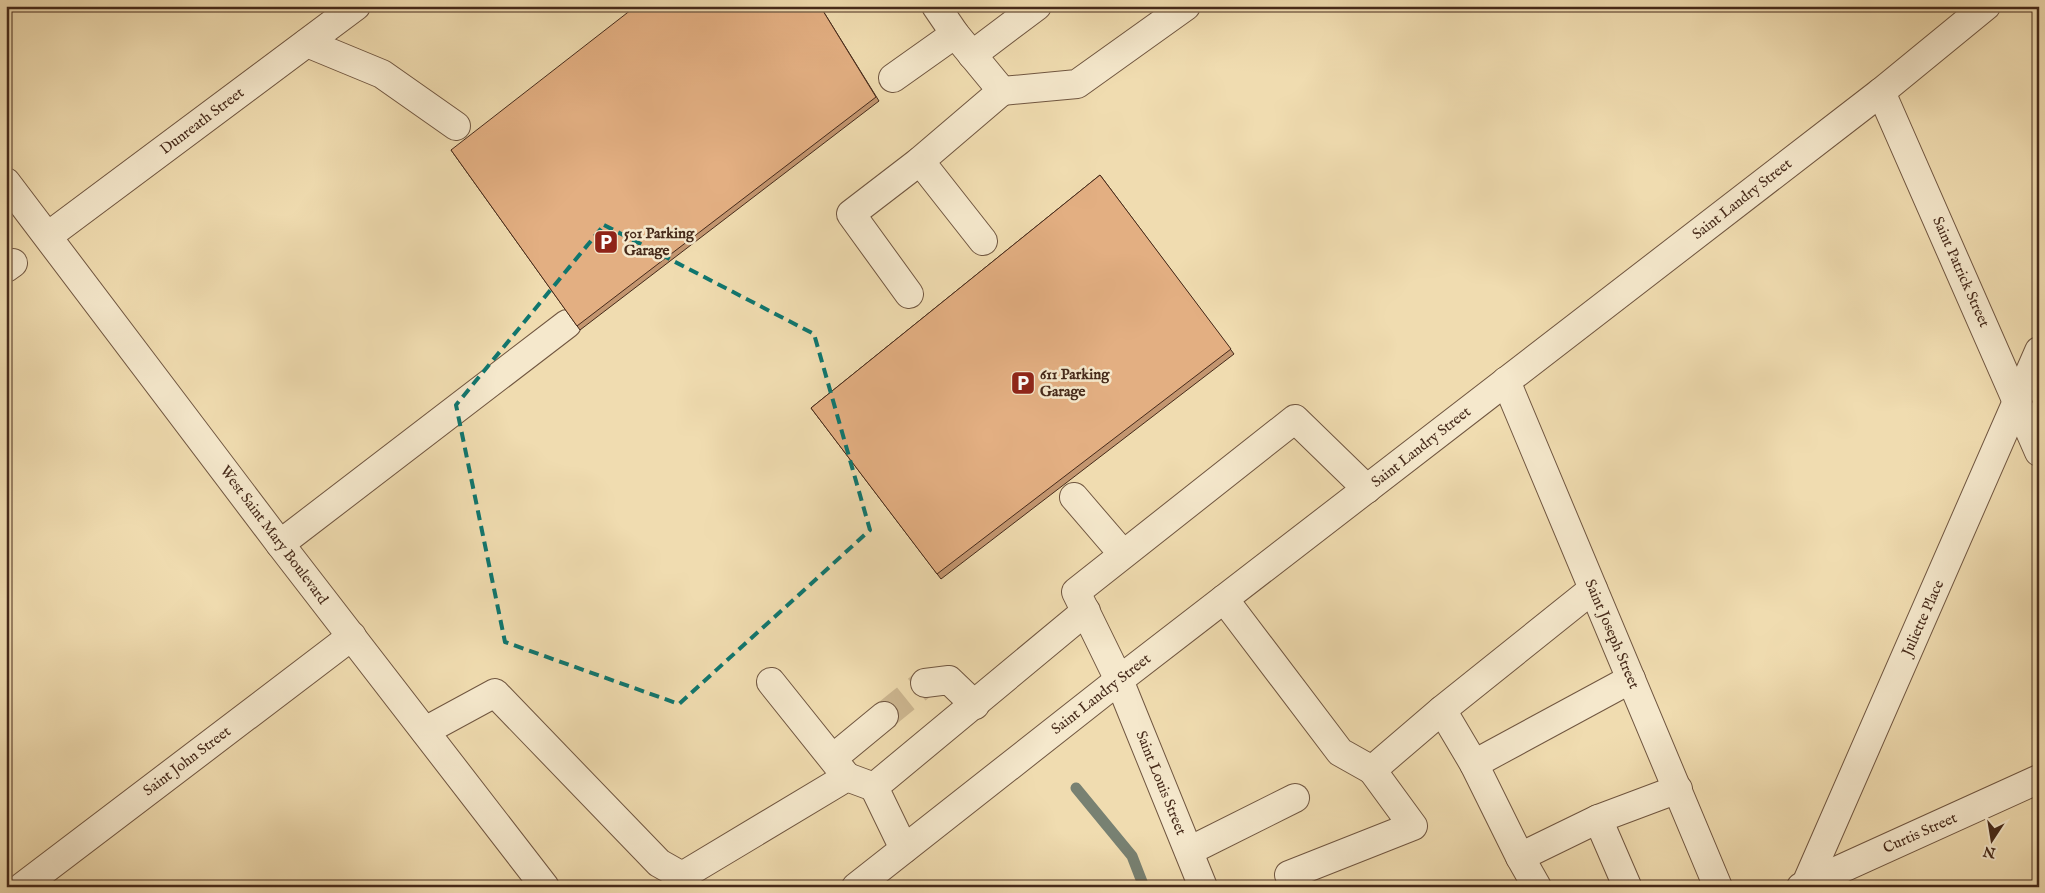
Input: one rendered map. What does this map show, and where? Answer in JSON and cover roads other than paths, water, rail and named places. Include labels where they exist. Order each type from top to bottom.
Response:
[{"type":"street","name":"Dunreath Street","points":[[48,236],[356,6]]},
{"type":"street","points":[[936,6],[955,34],[1002,91]]},
{"type":"street","points":[[972,55],[1037,6]]},
{"type":"street","points":[[909,294],[851,214],[920,161],[1002,91],[1077,84],[1186,6]]},
{"type":"street","name":"Saint Landry Street","points":[[856,887],[1119,680],[1881,92],[1986,6]]},
{"type":"street","points":[[893,78],[955,34]]},
{"type":"street","points":[[307,43],[382,74],[456,126]]},
{"type":"street","name":"Saint Patrick Street","points":[[1881,92],[2039,452]]},
{"type":"street","points":[[920,161],[983,241]]},
{"type":"street","name":"West Saint Mary Boulevard","points":[[6,182],[280,544],[545,887]]},
{"type":"street","points":[[280,544],[567,324]]},
{"type":"street","name":"Juliette Place","points":[[1804,886],[2039,351]]},
{"type":"street","name":"Saint Joseph Street","points":[[1506,381],[1718,887]]},
{"type":"street","points":[[1074,497],[1123,554],[1295,419],[1367,489]]},
{"type":"street","name":"Saint Louis Street","points":[[1123,554],[1076,592],[1119,680],[1203,887]]},
{"type":"street","points":[[1372,770],[1442,710],[1593,589]]},
{"type":"street","points":[[1224,599],[1340,752],[1372,770],[1413,826],[1289,875],[1295,887]]},
{"type":"street","points":[[874,787],[975,705],[1086,610]]},
{"type":"street","name":"Saint John Street","points":[[22,887],[352,636]]},
{"type":"street","points":[[1474,764],[1631,678]]},
{"type":"street","points":[[925,683],[949,680],[975,705]]},
{"type":"street","points":[[771,682],[840,768],[874,787],[904,849]]},
{"type":"street","points":[[424,731],[496,693],[659,863],[682,876],[840,768],[884,716]]},
{"type":"street","points":[[1442,710],[1474,764],[1537,887]]},
{"type":"street","name":"Curtis Street","points":[[1804,886],[2039,779]]},
{"type":"street","points":[[1520,857],[1598,819],[1678,789]]},
{"type":"street","points":[[1188,851],[1295,798]]},
{"type":"street","points":[[1598,819],[1627,886],[1625,887]]},
{"type":"waterway","points":[[1076,788],[1132,856],[1144,887]]},
{"type":"tunnel","points":[[884,716],[925,683]]},
{"type":"place","name":"501 Parking Garage","points":[[606,242]]},
{"type":"place","name":"611 Parking Garage","points":[[1023,383]]}]
